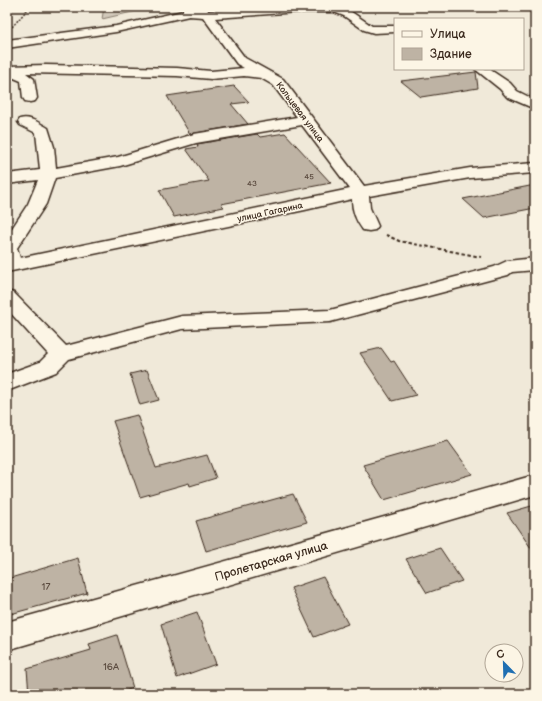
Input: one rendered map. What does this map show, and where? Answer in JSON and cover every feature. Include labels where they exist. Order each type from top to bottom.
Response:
[{"type":"street","points":[[7,44],[116,29],[188,10],[220,7]]},
{"type":"street","points":[[188,10],[207,15],[285,9],[334,9],[344,11],[357,22],[369,29],[394,29]]},
{"type":"street","name":"Кольцевая улица","points":[[207,15],[241,61],[278,82],[360,192],[361,208],[369,226]]},
{"type":"street","points":[[7,70],[46,69],[211,74],[244,72],[265,74]]},
{"type":"street","points":[[7,70],[27,79],[30,98]]},
{"type":"street","points":[[482,70],[506,86],[512,94],[535,105]]},
{"type":"street","points":[[7,179],[48,174],[120,161],[194,139],[305,120]]},
{"type":"street","points":[[10,265],[8,248],[34,210],[48,174],[47,150],[43,131],[25,122]]},
{"type":"street","name":"улица Гагарина","points":[[10,265],[304,205],[360,192],[470,173],[535,168]]},
{"type":"street","points":[[7,384],[48,367],[61,354],[182,324],[330,316],[501,271],[507,267],[535,264]]},
{"type":"street","points":[[7,297],[61,354]]},
{"type":"street","name":"Пролетарская улица","points":[[7,636],[535,485]]},
{"type":"path","points":[[10,30],[27,10],[26,7]]},
{"type":"path","points":[[369,226],[399,242],[484,258]]},
{"type":"shaded area","points":[[104,7],[154,7],[102,19]]},
{"type":"building","points":[[476,72],[478,88],[421,97],[401,81]]},
{"type":"building","points":[[234,86],[249,102],[231,104],[248,124],[190,134],[167,96]]},
{"type":"building","points":[[285,133],[331,183],[221,204],[224,207],[174,217],[159,190],[209,181],[186,149],[198,147],[197,144],[257,134],[260,137]]},
{"type":"building","points":[[535,185],[535,208],[484,218],[463,199]]},
{"type":"building","points":[[381,348],[391,362],[394,361],[416,395],[392,401],[360,353]]},
{"type":"building","points":[[147,370],[159,400],[140,405],[130,374]]},
{"type":"building","points":[[137,415],[156,468],[207,455],[216,478],[190,486],[189,483],[140,497],[113,421]]},
{"type":"building","points":[[448,441],[472,474],[384,500],[363,465]]},
{"type":"building","points":[[293,494],[307,522],[206,551],[196,521]]},
{"type":"building","points":[[535,505],[535,554],[507,513]]},
{"type":"building","points":[[440,548],[462,581],[427,593],[406,559]]},
{"type":"building","points":[[78,558],[87,593],[7,615],[7,579]]},
{"type":"building","points":[[323,577],[348,624],[314,637],[291,588]]},
{"type":"building","points":[[197,612],[216,664],[177,678],[161,624]]},
{"type":"building","points":[[117,635],[133,688],[117,694],[29,694],[27,669],[91,650],[89,644]]}]
